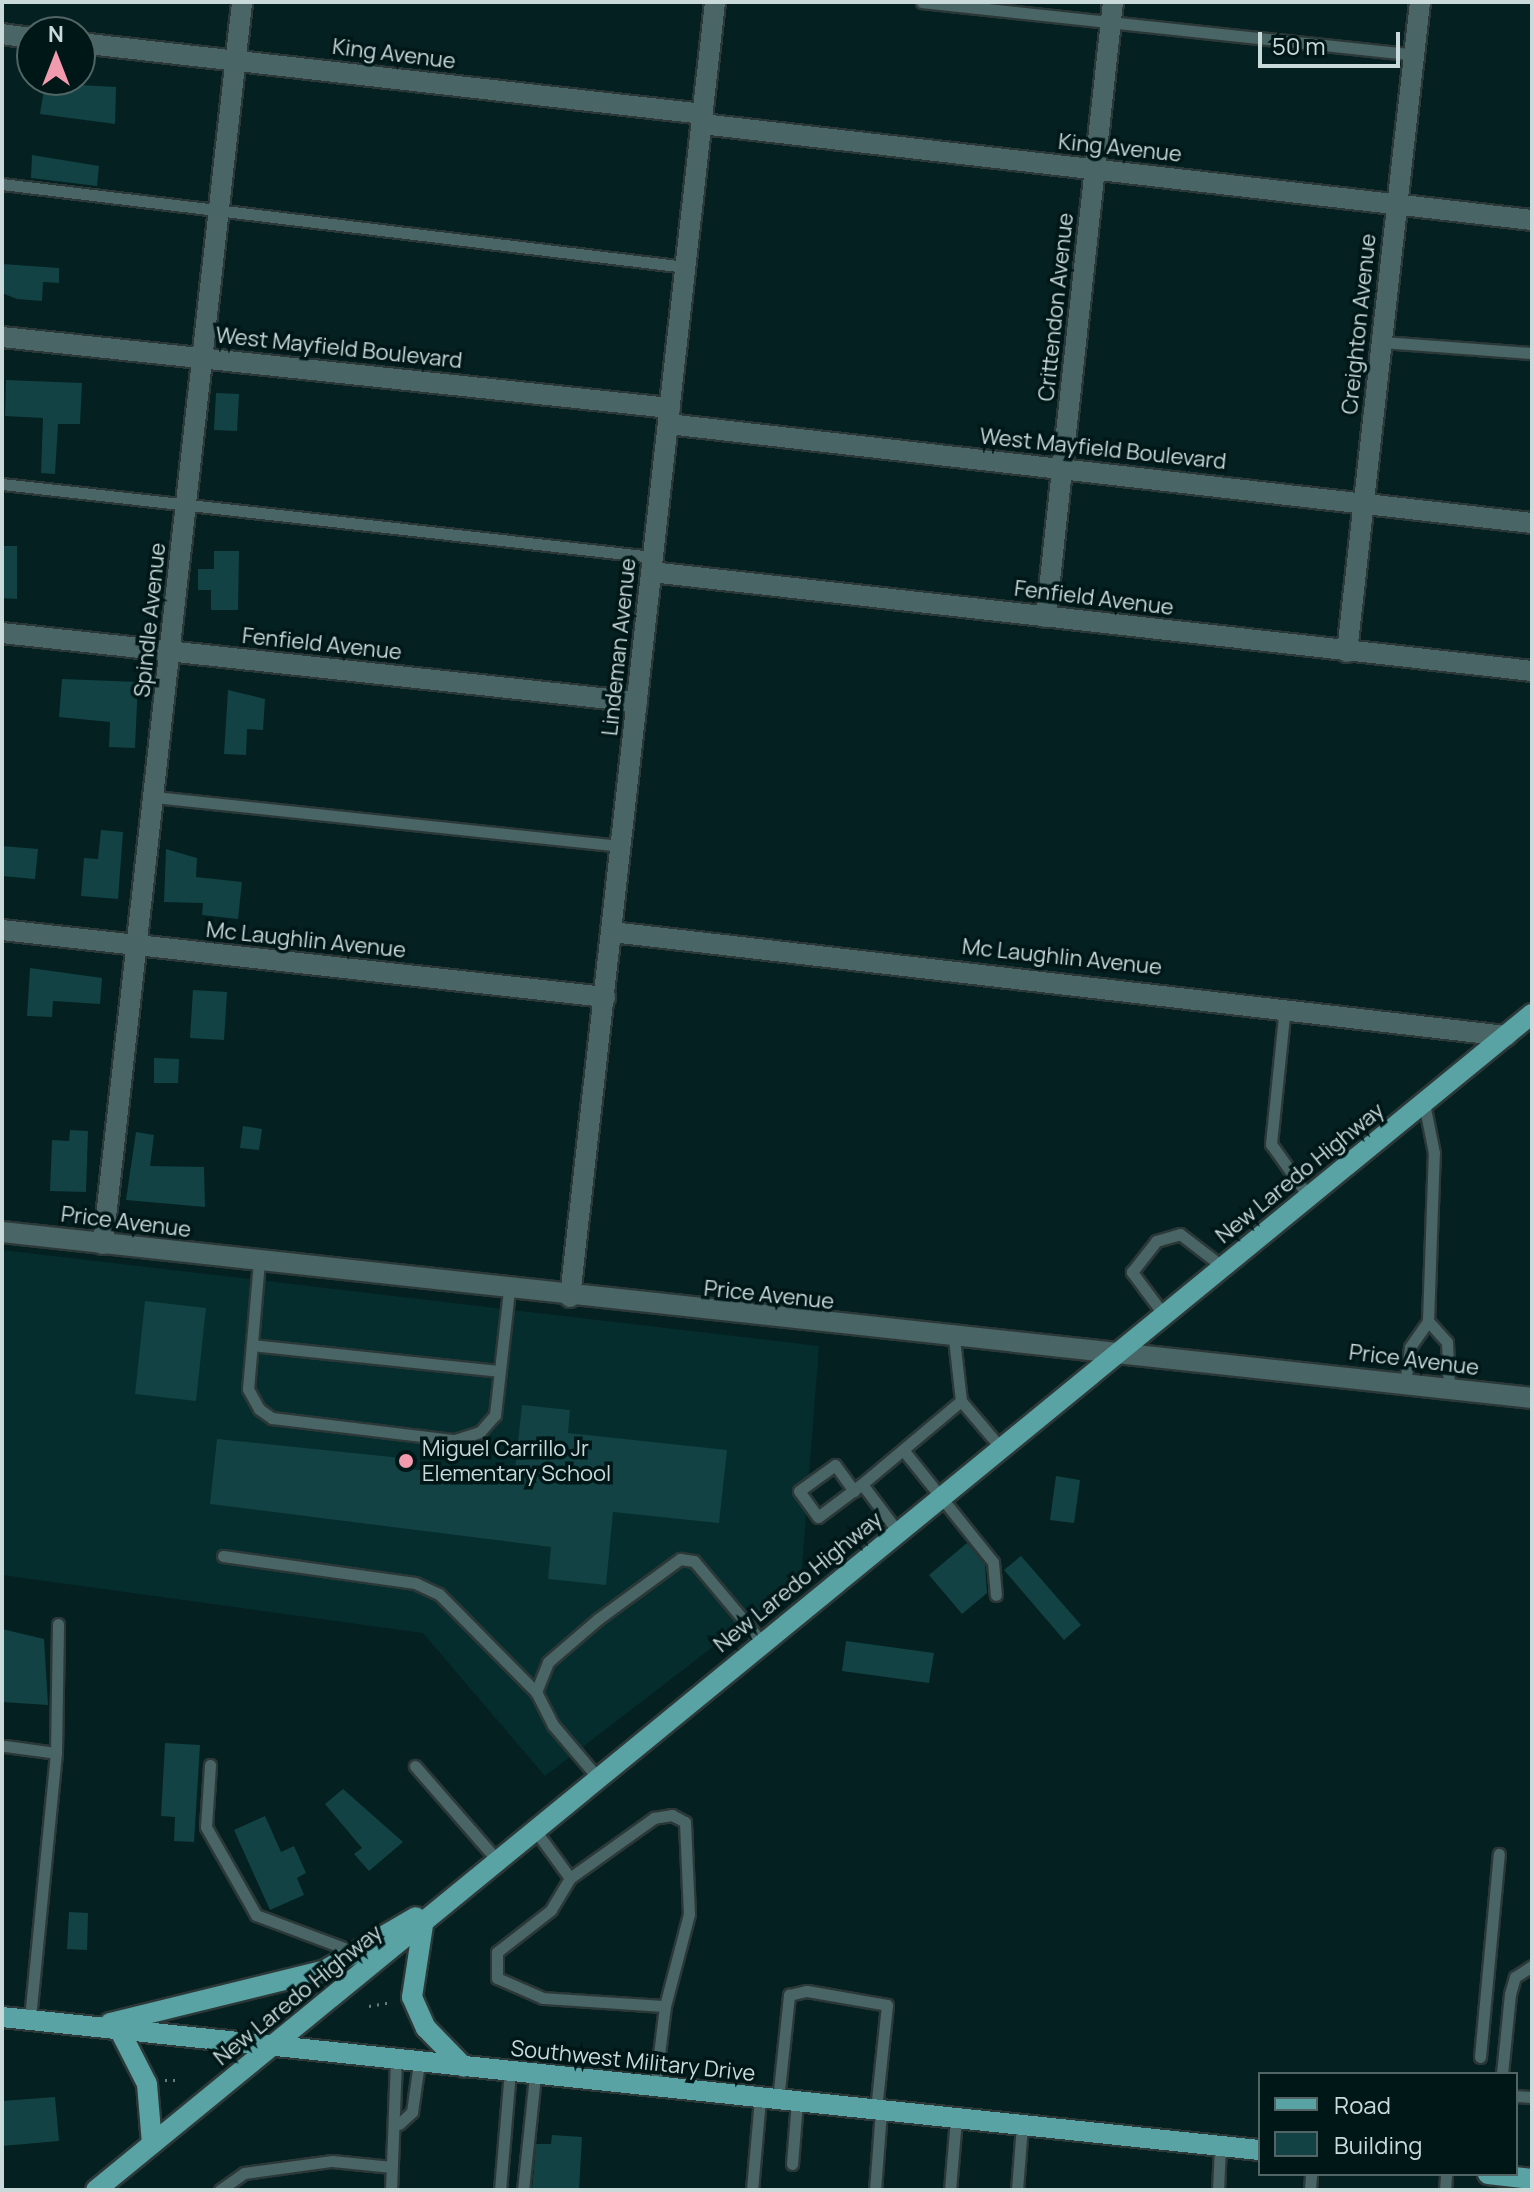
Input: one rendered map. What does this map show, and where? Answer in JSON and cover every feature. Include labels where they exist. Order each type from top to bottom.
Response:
[{"type":"main road","name":"New Laredo Highway","points":[[96,2190],[378,1963],[762,1642],[1532,1014]]},
{"type":"main road","points":[[90,2027],[242,1996],[356,1952],[468,1886]]},
{"type":"main road","points":[[423,1925],[412,1997],[426,2028],[464,2067]]},
{"type":"main road","name":"Southwest Military Drive","points":[[2,2017],[1258,2150]]},
{"type":"main road","points":[[120,2031],[149,2093],[152,2144]]},
{"type":"street","name":"Spindle Avenue","points":[[103,1244],[242,2]]},
{"type":"street","name":"Lindeman Avenue","points":[[570,1297],[715,2]]},
{"type":"street","name":"Creighton Avenue","points":[[1347,652],[1420,2]]},
{"type":"street","name":"Crittendon Avenue","points":[[1046,617],[1112,12]]},
{"type":"street","name":"King Avenue","points":[[96,45],[1532,220]]},
{"type":"street","name":"West Mayfield Boulevard","points":[[2,337],[203,358],[1063,469],[1532,523]]},
{"type":"street","name":"Fenfield Avenue","points":[[652,564],[1046,617],[1532,671]]},
{"type":"street","name":"Fenfield Avenue","points":[[2,633],[637,702]]},
{"type":"street","name":"Mc Laughlin Avenue","points":[[2,930],[605,997]]},
{"type":"street","name":"Mc Laughlin Avenue","points":[[612,932],[1285,1005],[1506,1036]]},
{"type":"street","name":"Price Avenue","points":[[2,1232],[954,1339],[1532,1398]]},
{"type":"lane","points":[[922,2],[1112,12],[1414,55]]},
{"type":"lane","points":[[2,184],[686,267]]},
{"type":"lane","points":[[1381,342],[1532,353]]},
{"type":"lane","points":[[2,484],[652,564]]},
{"type":"lane","points":[[155,797],[621,846]]},
{"type":"lane","points":[[1285,1005],[1271,1144],[1309,1197]]},
{"type":"lane","points":[[1405,1383],[1410,1347],[1428,1321],[1434,1153],[1424,1103]]},
{"type":"lane","points":[[1164,1315],[1132,1272],[1156,1241],[1180,1234],[1223,1267]]},
{"type":"lane","points":[[259,1261],[248,1389],[272,1418],[455,1440],[480,1432],[495,1415],[509,1290]]},
{"type":"lane","points":[[1428,1321],[1447,1342],[1449,1388]]},
{"type":"lane","points":[[954,1339],[961,1401],[1001,1448]]},
{"type":"lane","points":[[252,1345],[500,1371]]},
{"type":"lane","points":[[898,1532],[858,1487],[835,1465],[799,1491],[818,1517],[858,1487],[904,1451],[961,1401]]},
{"type":"lane","points":[[904,1451],[993,1562],[996,1595]]},
{"type":"lane","points":[[223,1556],[415,1583],[439,1594],[536,1692],[553,1725],[598,1778]]},
{"type":"lane","points":[[536,1692],[548,1662],[680,1559],[694,1561],[762,1642]]},
{"type":"lane","points":[[30,2020],[56,1753],[58,1624]]},
{"type":"lane","points":[[5,1746],[56,1753]]},
{"type":"lane","points":[[210,1765],[206,1827],[256,1915],[378,1963]]},
{"type":"lane","points":[[415,1766],[498,1861]]},
{"type":"lane","points":[[655,2087],[665,2006],[689,1914],[685,1822],[672,1815],[654,1818],[570,1878],[551,1910],[497,1952],[497,1978],[543,1998],[665,2006]]},
{"type":"lane","points":[[535,1830],[570,1878]]},
{"type":"lane","points":[[1480,2057],[1499,1854]]},
{"type":"lane","points":[[1502,2072],[1510,1994],[1515,1977],[1532,1966]]},
{"type":"lane","points":[[752,2190],[778,2100],[789,1995],[807,1991],[887,2005],[875,2190]]},
{"type":"lane","points":[[396,2060],[390,2109],[399,2124]]},
{"type":"lane","points":[[391,2190],[399,2124],[412,2112],[419,2063]]},
{"type":"lane","points":[[500,2190],[510,2072]]},
{"type":"lane","points":[[523,2190],[535,2075]]},
{"type":"lane","points":[[778,2100],[792,2164]]},
{"type":"lane","points":[[950,2190],[956,2119]]},
{"type":"lane","points":[[1017,2190],[1022,2125]]},
{"type":"lane","points":[[1218,2190],[1220,2146]]},
{"type":"lane","points":[[220,2190],[244,2173],[332,2161],[392,2167]]},
{"type":"path","points":[[369,2006],[377,2007],[395,2001]]},
{"type":"path","points":[[372,2013],[377,2007]]},
{"type":"path","points":[[173,2072],[166,2080],[177,2080]]},
{"type":"shaded area","name":"Miguel Carrillo Jr Elementary School","points":[[2,1250],[819,1346],[801,1579],[545,1776],[423,1633],[2,1575]]},
{"type":"building","points":[[96,86],[116,87],[115,124],[40,114],[43,96],[96,96]]},
{"type":"building","points":[[32,155],[99,166],[97,186],[31,178]]},
{"type":"building","points":[[2,264],[59,268],[59,283],[43,282],[42,301],[17,299],[2,293]]},
{"type":"building","points":[[6,380],[82,383],[80,424],[58,424],[55,474],[41,473],[43,418],[5,416]]},
{"type":"building","points":[[216,393],[239,394],[237,431],[214,430]]},
{"type":"building","points":[[2,546],[17,546],[17,599],[2,598]]},
{"type":"building","points":[[214,551],[239,551],[238,610],[211,610],[211,590],[198,590],[198,569],[214,569]]},
{"type":"building","points":[[62,679],[138,682],[135,748],[109,747],[110,722],[59,717]]},
{"type":"building","points":[[228,690],[265,699],[263,730],[247,729],[246,755],[224,754]]},
{"type":"building","points":[[101,830],[123,832],[118,899],[81,896],[84,858],[98,859]]},
{"type":"building","points":[[2,846],[38,849],[35,879],[2,876]]},
{"type":"building","points":[[166,849],[197,858],[196,877],[242,882],[238,919],[202,915],[203,903],[164,902]]},
{"type":"building","points":[[30,968],[102,978],[100,1004],[53,1001],[52,1017],[27,1016]]},
{"type":"building","points":[[193,990],[227,992],[224,1040],[190,1038]]},
{"type":"building","points":[[154,1058],[179,1059],[178,1083],[154,1083]]},
{"type":"building","points":[[243,1126],[262,1129],[259,1150],[240,1148]]},
{"type":"building","points":[[70,1130],[88,1131],[86,1192],[50,1191],[52,1140],[69,1141]]},
{"type":"building","points":[[136,1132],[154,1135],[150,1166],[204,1167],[205,1207],[126,1200]]},
{"type":"building","points":[[145,1301],[206,1308],[196,1401],[135,1394]]},
{"type":"building","points":[[522,1405],[570,1410],[568,1433],[727,1450],[719,1523],[613,1512],[606,1585],[548,1579],[551,1547],[210,1504],[217,1439],[411,1459],[409,1469],[514,1480]]},
{"type":"building","points":[[1056,1476],[1080,1480],[1074,1523],[1050,1520]]},
{"type":"building","points":[[967,1543],[985,1565],[987,1593],[962,1614],[929,1575]]},
{"type":"building","points":[[1021,1556],[1081,1625],[1064,1640],[1004,1570]]},
{"type":"building","points":[[2,1629],[44,1639],[48,1705],[2,1702]]},
{"type":"building","points":[[846,1641],[934,1653],[929,1683],[842,1671]]},
{"type":"building","points":[[165,1743],[200,1745],[194,1842],[174,1841],[175,1817],[161,1816]]},
{"type":"building","points":[[343,1789],[403,1842],[369,1871],[354,1854],[362,1848],[325,1804]]},
{"type":"building","points":[[265,1816],[281,1852],[294,1846],[306,1873],[297,1878],[304,1895],[270,1910],[234,1830]]},
{"type":"building","points":[[69,1912],[88,1913],[87,1950],[67,1949]]},
{"type":"building","points":[[55,2097],[59,2141],[2,2146],[2,2101]]},
{"type":"building","points":[[552,2135],[582,2137],[579,2190],[532,2190],[536,2144],[551,2144]]},
{"type":"place","name":"Miguel Carrillo Jr Elementary School","points":[[406,1461]]}]
